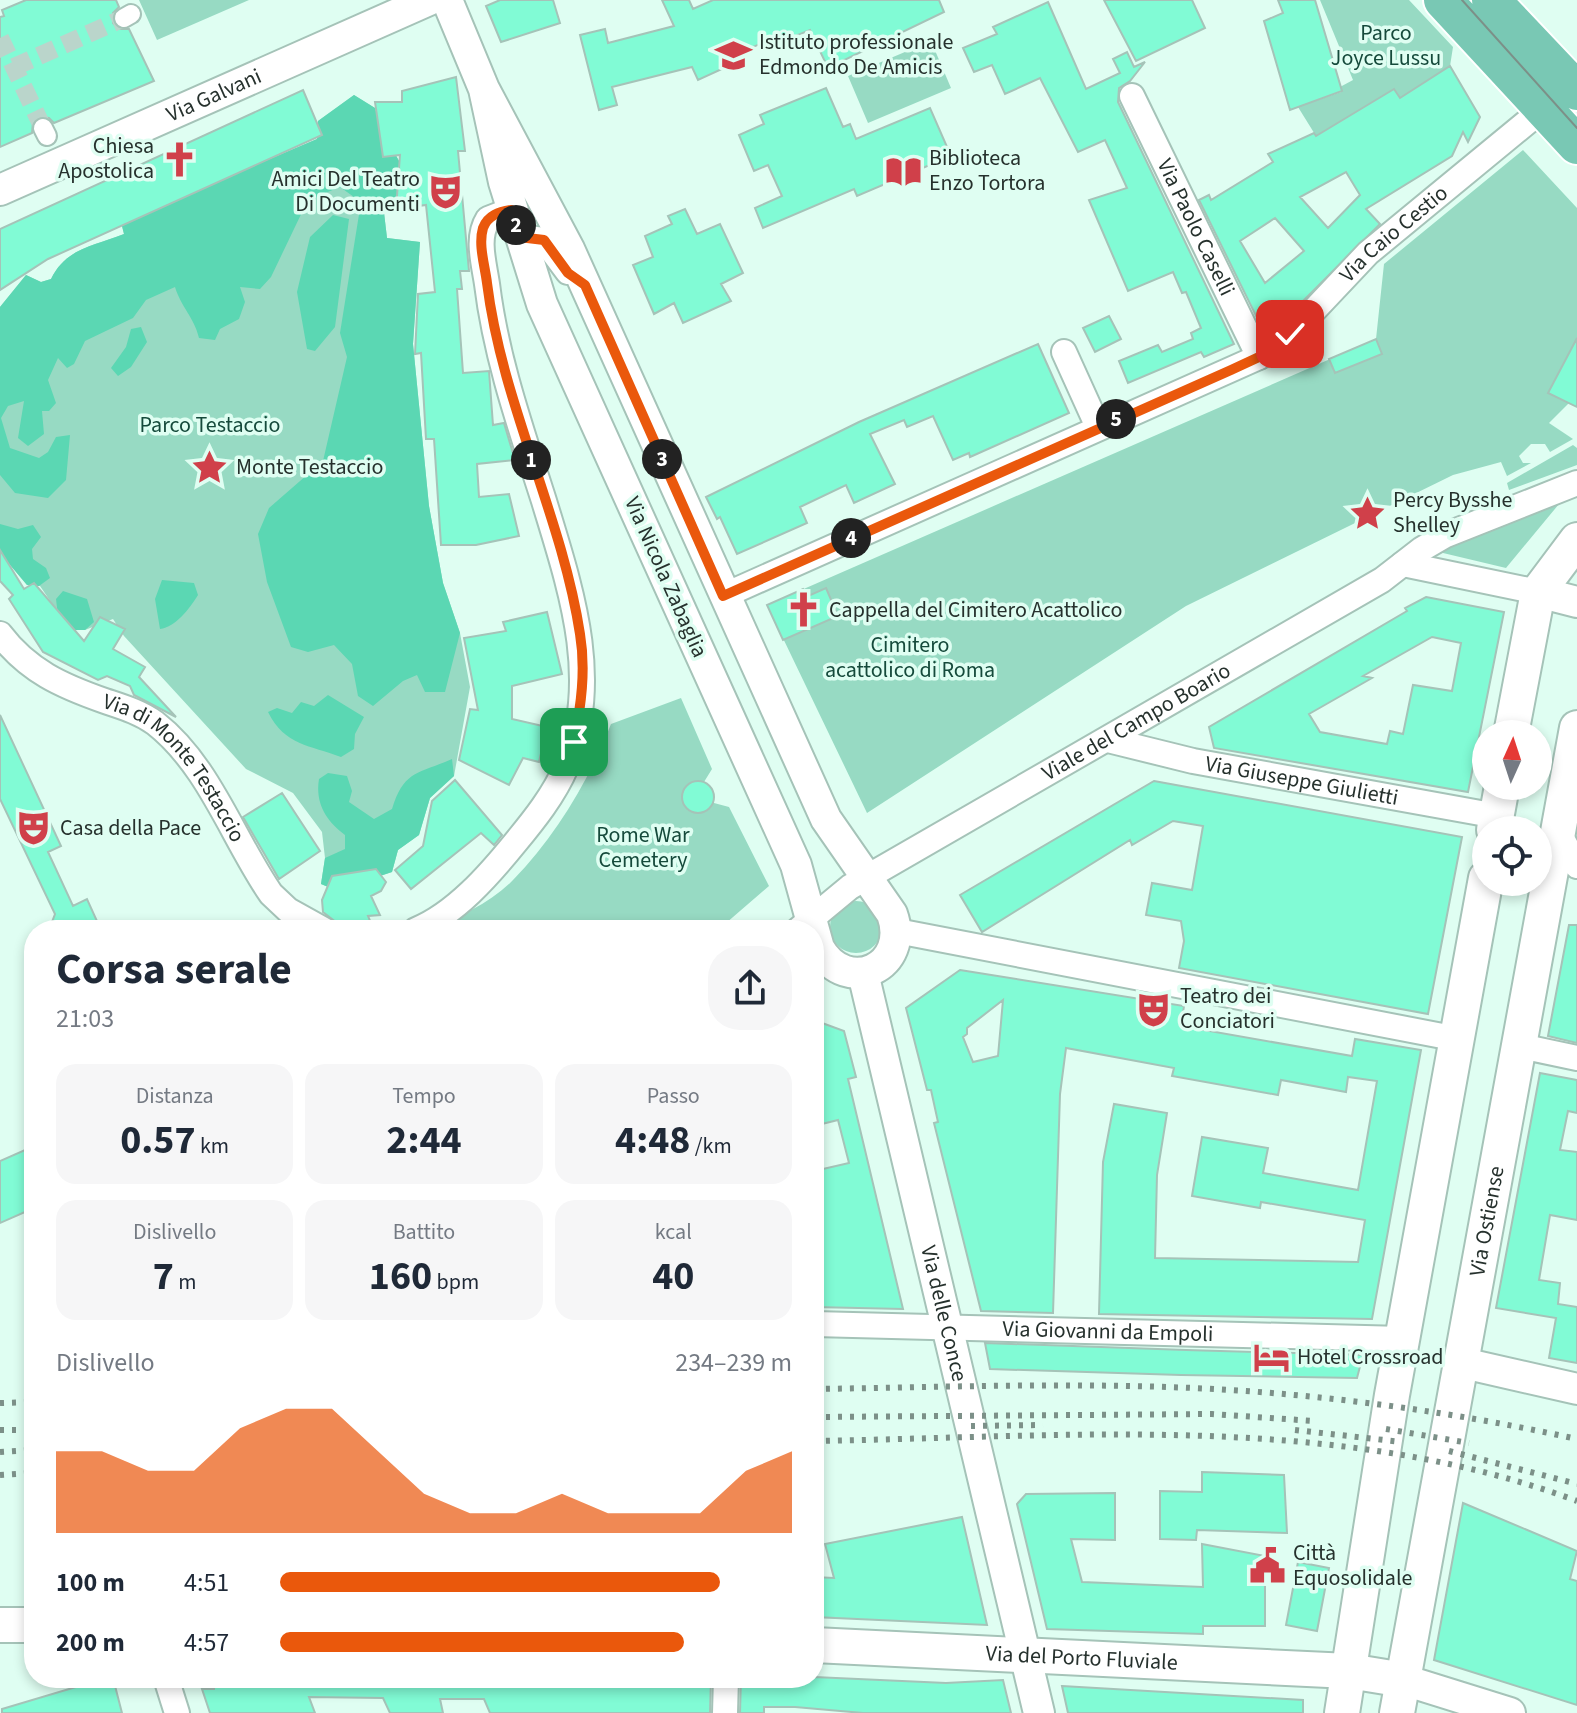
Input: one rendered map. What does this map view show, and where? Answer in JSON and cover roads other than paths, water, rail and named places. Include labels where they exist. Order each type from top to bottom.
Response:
[{"type":"main road","points":[[1443,0],[1577,145]]},
{"type":"main road","points":[[1491,0],[1577,91]]},
{"type":"main road","points":[[1514,720],[1538,592],[1577,540]]},
{"type":"main road","name":"Via Ostiense","points":[[1342,1713],[1376,1675],[1463,1363],[1577,728]]},
{"type":"main road","name":"Via Ostiense","points":[[1397,1713],[1376,1675],[1403,1339],[1483,896]]},
{"type":"main road","points":[[0,1625],[24,1625]]},
{"type":"main road","name":"Via del Porto Fluviale","points":[[824,1646],[1376,1675]]},
{"type":"street","name":"Via Galvani","points":[[0,190],[429,0]]},
{"type":"street","name":"Via Nicola Zabaglia","points":[[447,0],[484,89],[585,285],[826,819],[867,877]]},
{"type":"street","name":"Via Nicola Zabaglia","points":[[484,89],[515,224],[542,304],[796,865],[805,920]]},
{"type":"street","name":"Via Paolo Caselli","points":[[1132,96],[1259,357]]},
{"type":"street","name":"Via Caio Cestio","points":[[723,596],[1259,357],[1301,324],[1368,253],[1543,109]]},
{"type":"street","points":[[435,920],[468,893],[535,818],[565,768],[580,713],[583,678],[579,628],[508,385],[489,301],[482,234],[488,219],[515,224]]},
{"type":"street","name":"Via Nicola Zabaglia","points":[[515,224],[544,240],[568,273],[585,285]]},
{"type":"street","points":[[1064,352],[1098,427]]},
{"type":"street","name":"Viale del Campo Boario","points":[[867,877],[1382,580],[1446,535],[1577,483]]},
{"type":"street","points":[[1403,564],[1577,602]]},
{"type":"street","name":"Via di Monte Testaccio","points":[[0,634],[35,670],[56,684],[129,709],[156,724],[196,771],[271,894],[288,910],[306,920]]},
{"type":"street","name":"Via Giuseppe Giulietti","points":[[1108,740],[1193,761],[1498,811]]},
{"type":"street","points":[[1559,833],[1577,866]]},
{"type":"street","points":[[808,920],[837,895],[867,877],[888,906],[897,931],[894,947],[885,960],[863,973],[842,970],[824,954]]},
{"type":"street","points":[[897,931],[1458,1039]]},
{"type":"street","name":"Via delle Conce","points":[[863,973],[1039,1713]]},
{"type":"street","points":[[1520,1046],[1577,1058]]},
{"type":"street","name":"Via Giovanni da Empoli","points":[[824,1324],[1403,1339]]},
{"type":"street","points":[[1463,1363],[1577,1389]]},
{"type":"street","points":[[1376,1675],[1510,1713]]},
{"type":"street","points":[[169,1688],[177,1713]]},
{"type":"street","points":[[725,1713],[726,1688]]},
{"type":"tunnel","points":[[14,67],[124,18]]},
{"type":"tunnel","points":[[0,38],[43,128]]},
{"type":"tram line","points":[[1462,0],[1577,128]]},
{"type":"railway","points":[[824,1389],[1084,1385],[1246,1391],[1412,1409],[1577,1439]]},
{"type":"railway","points":[[0,1403],[24,1402]]},
{"type":"railway","points":[[824,1417],[1212,1414],[1314,1421]]},
{"type":"railway","points":[[971,1426],[1043,1425]]},
{"type":"railway","points":[[1386,1429],[1469,1443]]},
{"type":"railway","points":[[0,1430],[24,1430]]},
{"type":"railway","points":[[1295,1430],[1402,1442]]},
{"type":"railway","points":[[824,1441],[1103,1434],[1296,1441],[1391,1453],[1485,1472],[1577,1501]]},
{"type":"railway","points":[[0,1452],[24,1451]]},
{"type":"railway","points":[[1449,1451],[1577,1484]]},
{"type":"railway","points":[[0,1475],[24,1474]]},
{"type":"place","name":"Istituto professionale Edmondo De Amicis","points":[[733,55]]},
{"type":"place","name":"Chiesa Apostolica","points":[[180,159]]},
{"type":"place","name":"Biblioteca Enzo Tortora","points":[[903,171]]},
{"type":"place","name":"Amici Del Teatro Di Documenti","points":[[446,192]]},
{"type":"place","name":"Monte Testaccio","points":[[210,467]]},
{"type":"place","name":"Percy Bysshe Shelley","points":[[1367,513]]},
{"type":"place","name":"Cappella del Cimitero Acattolico","points":[[803,610]]},
{"type":"place","name":"Casa della Pace","points":[[34,828]]},
{"type":"place","name":"Teatro dei Conciatori","points":[[1154,1009]]},
{"type":"place","name":"Hotel Crossroad","points":[[1271,1357]]},
{"type":"place","name":"Città Equosolidale","points":[[1267,1566]]},
{"type":"park label","name":"Parco Joyce Lussu","points":[[1386,46]]},
{"type":"park label","name":"Parco Testaccio","points":[[210,425]]},
{"type":"park label","name":"Cimitero acattolico di Roma","points":[[910,658]]},
{"type":"park label","name":"Rome War Cemetery","points":[[643,848]]}]
